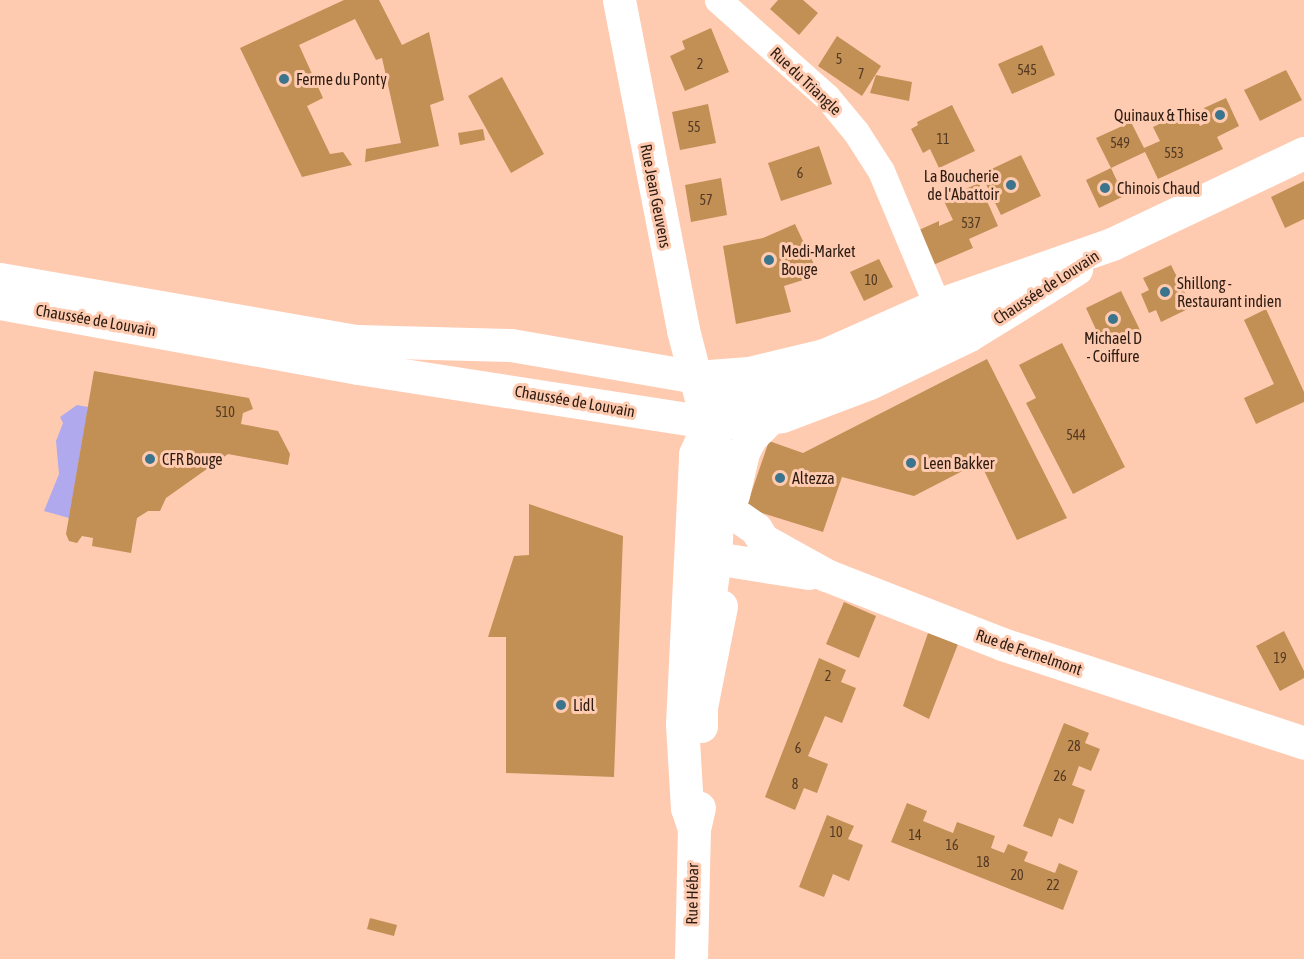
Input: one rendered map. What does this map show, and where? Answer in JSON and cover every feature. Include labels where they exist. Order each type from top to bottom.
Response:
[{"type":"street","name":"Rue Jean Geuvens","points":[[619,0],[679,310],[698,383]]},
{"type":"street","name":"Rue du Triangle","points":[[718,0],[827,97],[856,132],[881,171],[937,305]]},
{"type":"street","name":"Chaussée de Louvain","points":[[0,279],[356,341],[511,345],[698,383],[756,372],[815,357],[937,305],[1112,244],[1304,153]]},
{"type":"street","name":"Chaussée de Louvain","points":[[0,303],[346,366],[706,422],[770,418],[869,383],[969,335],[1046,290],[1112,244]]},
{"type":"street","points":[[694,829],[687,808],[682,724],[695,454],[706,422],[719,402],[829,375],[894,350],[1112,244]]},
{"type":"street","points":[[630,411],[689,404],[698,383]]},
{"type":"street","points":[[694,829],[699,808],[701,706],[719,630],[718,564],[723,510],[720,457],[706,422],[698,383]]},
{"type":"street","points":[[723,510],[743,452],[751,437],[770,418]]},
{"type":"street","points":[[694,476],[706,502],[702,554],[718,564],[826,574]]},
{"type":"street","name":"Rue de Fernelmont","points":[[723,510],[756,529],[763,540],[826,574],[1002,644],[1304,743]]},
{"type":"street","points":[[687,613],[699,601],[700,586],[718,564],[735,549],[763,540]]},
{"type":"street","name":"Rue Hébar","points":[[691,959],[694,829]]},
{"type":"shaded area","points":[[77,405],[88,407],[69,518],[44,511],[59,474],[56,441],[63,423],[60,417]]},
{"type":"building","name":"Ferme du Ponty","points":[[344,0],[379,0],[402,45],[429,32],[444,100],[430,105],[439,146],[365,162],[366,149],[401,143],[382,58],[376,60],[355,19],[299,45],[323,98],[307,106],[330,154],[343,152],[352,165],[302,177],[240,48]]},
{"type":"building","points":[[778,0],[803,0],[818,13],[799,35],[770,9]]},
{"type":"building","points":[[711,28],[729,72],[685,91],[670,56],[685,49],[682,41]]},
{"type":"building","points":[[837,36],[881,66],[862,96],[818,66]]},
{"type":"building","points":[[1042,45],[1055,75],[1012,94],[998,64]]},
{"type":"building","points":[[1286,70],[1302,100],[1260,121],[1244,90]]},
{"type":"building","points":[[876,75],[912,82],[909,101],[870,93]]},
{"type":"building","points":[[502,77],[544,154],[511,173],[468,96]]},
{"type":"building","points":[[1226,98],[1239,126],[1217,137],[1223,149],[1158,179],[1145,152],[1111,168],[1096,138],[1131,122],[1144,148],[1160,141],[1153,127],[1191,109],[1200,126],[1210,121],[1204,108]]},
{"type":"building","points":[[708,104],[716,143],[680,150],[672,112]]},
{"type":"building","points":[[952,105],[975,151],[939,168],[930,149],[923,153],[911,129],[918,125],[917,122]]},
{"type":"building","points":[[483,129],[485,140],[460,145],[458,133]]},
{"type":"building","points":[[819,146],[832,184],[781,201],[768,163]]},
{"type":"building","name":"La Boucherie de l'Abattoir","points":[[1021,155],[1041,196],[1001,215],[981,174]]},
{"type":"building","name":"Chinois Chaud","points":[[1111,168],[1124,196],[1099,208],[1086,180]]},
{"type":"building","points":[[721,178],[727,215],[691,222],[685,185]]},
{"type":"building","points":[[1304,181],[1304,219],[1285,228],[1271,197]]},
{"type":"building","points":[[979,183],[998,226],[969,239],[973,248],[926,268],[910,234],[939,221],[939,226],[953,220],[943,199]]},
{"type":"building","name":"Medi-Market Bouge","points":[[795,224],[819,275],[784,286],[791,312],[736,324],[723,246],[763,238]]},
{"type":"building","points":[[879,259],[893,287],[864,301],[850,272]]},
{"type":"building","name":"Shillong - Restaurant indien","points":[[1171,265],[1192,307],[1161,322],[1156,310],[1149,313],[1141,294],[1149,290],[1143,278]]},
{"type":"building","name":"Michael D - Coiffure","points":[[1121,291],[1140,330],[1104,347],[1086,308]]},
{"type":"building","points":[[1266,309],[1304,392],[1304,402],[1256,424],[1244,398],[1274,384],[1244,320]]},
{"type":"building","points":[[1062,343],[1125,467],[1073,494],[1026,403],[1036,398],[1019,365]]},
{"type":"building","points":[[987,359],[1067,518],[1017,540],[980,462],[914,496],[842,477],[823,532],[746,508],[769,441],[803,453]]},
{"type":"building","name":"CFR Bouge","points":[[94,371],[249,398],[253,409],[243,413],[241,424],[278,431],[290,454],[288,465],[228,454],[166,498],[160,511],[148,511],[137,518],[131,553],[92,546],[93,538],[82,536],[77,543],[69,541],[66,534]]},
{"type":"building","name":"Lidl","points":[[529,504],[623,536],[614,777],[506,773],[506,637],[488,637],[514,556],[529,555]]},
{"type":"building","points":[[844,602],[876,616],[859,658],[826,644]]},
{"type":"building","points":[[1284,631],[1304,671],[1304,678],[1280,691],[1256,646]]},
{"type":"building","points":[[928,633],[958,644],[929,719],[903,706]]},
{"type":"building","points":[[819,658],[846,670],[841,682],[856,688],[842,723],[825,716],[808,756],[828,764],[817,793],[804,788],[795,810],[765,797]]},
{"type":"building","points":[[1064,723],[1089,733],[1085,743],[1100,749],[1091,771],[1079,766],[1072,785],[1085,790],[1073,824],[1059,818],[1052,837],[1023,826]]},
{"type":"building","points":[[907,803],[927,811],[923,821],[953,833],[957,822],[995,836],[991,848],[1004,853],[1008,844],[1028,852],[1024,861],[1055,873],[1059,863],[1078,871],[1063,910],[891,842]]},
{"type":"building","points":[[827,815],[854,826],[848,839],[863,845],[849,881],[833,874],[824,897],[799,887]]},
{"type":"building","points":[[370,918],[397,925],[394,936],[367,929]]},
{"type":"place","name":"Ferme du Ponty","points":[[284,79]]},
{"type":"place","name":"Quinaux & Thise","points":[[1220,115]]},
{"type":"place","name":"La Boucherie de l'Abattoir","points":[[1011,185]]},
{"type":"place","name":"Chinois Chaud","points":[[1105,188]]},
{"type":"place","name":"Medi-Market Bouge","points":[[769,260]]},
{"type":"place","name":"Shillong - Restaurant indien","points":[[1165,292]]},
{"type":"place","name":"Michael D - Coiffure","points":[[1113,319]]},
{"type":"place","name":"CFR Bouge","points":[[150,459]]},
{"type":"place","name":"Leen Bakker","points":[[911,463]]},
{"type":"place","name":"Altezza","points":[[780,478]]},
{"type":"place","name":"Lidl","points":[[561,705]]}]
